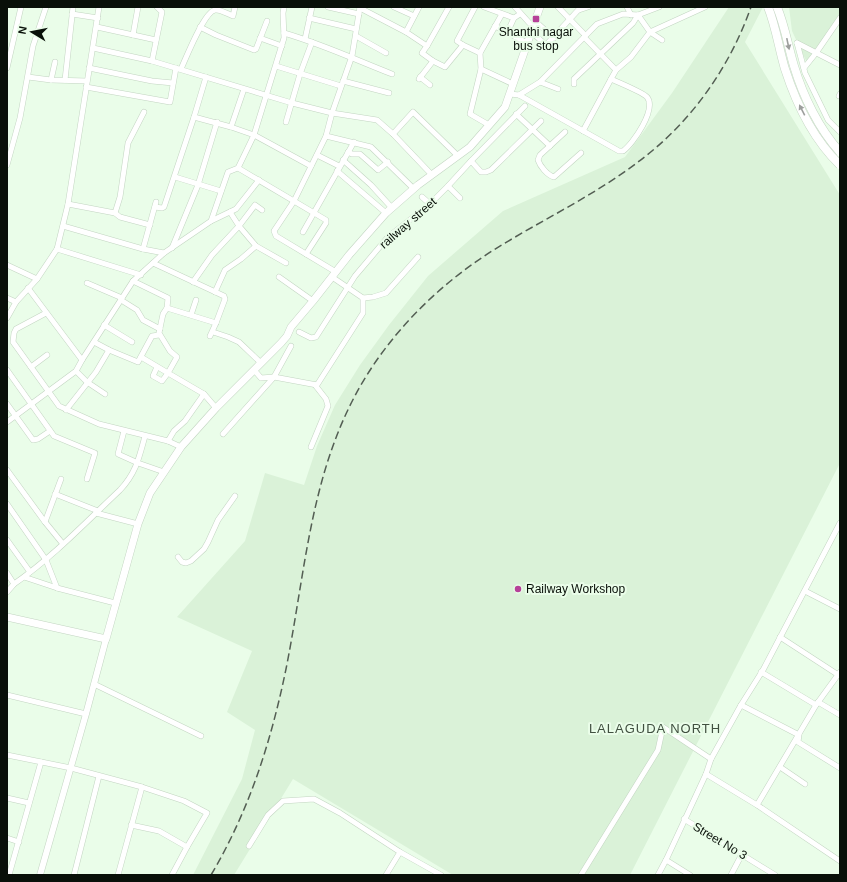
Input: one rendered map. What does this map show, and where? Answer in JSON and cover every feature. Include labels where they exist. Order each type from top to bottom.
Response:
[{"type":"main road","points":[[7,617],[106,639],[138,524],[150,492],[181,447],[216,408],[281,342],[291,327],[349,255],[389,210],[432,175],[470,147],[505,107],[540,7]]},
{"type":"main road","points":[[768,7],[776,29],[785,68],[800,106],[826,150],[840,165]]},
{"type":"main road","points":[[777,7],[784,26],[798,78],[822,128],[833,145],[840,152]]},
{"type":"street","points":[[7,68],[21,7]]},
{"type":"street","points":[[7,164],[20,118],[33,46],[46,7]]},
{"type":"street","points":[[65,80],[73,7]]},
{"type":"street","points":[[7,318],[16,302],[37,279],[57,249],[68,204],[99,7]]},
{"type":"street","points":[[133,35],[138,7]]},
{"type":"street","points":[[152,60],[162,12],[157,7]]},
{"type":"street","points":[[28,77],[50,80],[65,80],[170,102],[173,83],[200,27],[213,11],[217,10],[232,16],[235,7]]},
{"type":"street","points":[[211,221],[228,172],[238,168],[254,135],[282,46],[284,33],[284,7]]},
{"type":"street","points":[[305,39],[312,7]]},
{"type":"street","points":[[328,7],[359,14]]},
{"type":"street","points":[[394,7],[414,16]]},
{"type":"street","points":[[406,32],[419,7]]},
{"type":"street","points":[[449,7],[422,53],[445,67],[463,45]]},
{"type":"street","points":[[475,7],[457,40],[463,45],[480,52]]},
{"type":"street","points":[[484,7],[514,18]]},
{"type":"street","points":[[515,7],[520,14],[554,38]]},
{"type":"street","points":[[534,24],[536,36],[548,45],[580,9],[588,7]]},
{"type":"street","points":[[628,7],[631,15]]},
{"type":"street","points":[[519,95],[540,82],[597,24],[623,14],[638,15],[659,7]]},
{"type":"street","points":[[583,131],[616,70],[631,57],[650,32],[705,7]]},
{"type":"street","points":[[418,257],[386,293],[380,296],[363,298],[346,288],[334,275],[274,233],[275,229],[294,201],[326,136],[332,113],[352,56],[360,8],[406,32],[427,46]]},
{"type":"street","points":[[561,8],[599,54],[616,70]]},
{"type":"street","points":[[72,14],[98,18]]},
{"type":"street","points":[[489,125],[470,114],[481,69],[480,52],[502,14]]},
{"type":"street","points":[[507,33],[514,18],[520,14]]},
{"type":"street","points":[[638,15],[650,32],[662,40]]},
{"type":"street","points":[[574,84],[574,79],[633,23],[638,15]]},
{"type":"street","points":[[310,18],[356,29]]},
{"type":"street","points":[[804,68],[838,24],[840,18]]},
{"type":"street","points":[[200,27],[216,35],[256,50],[267,21]]},
{"type":"street","points":[[495,26],[527,44]]},
{"type":"street","points":[[97,27],[156,40]]},
{"type":"street","points":[[284,33],[352,56],[369,65],[392,74]]},
{"type":"street","points":[[356,36],[386,53]]},
{"type":"street","points":[[260,38],[282,46]]},
{"type":"street","points":[[286,122],[300,74],[312,42]]},
{"type":"street","points":[[840,65],[797,43],[805,73],[828,120],[840,132]]},
{"type":"street","points":[[93,48],[152,60],[292,103],[332,113],[377,120],[393,134],[432,175]]},
{"type":"street","points":[[430,85],[419,78],[433,61]]},
{"type":"street","points":[[50,80],[56,62]]},
{"type":"street","points":[[276,66],[300,74],[390,93]]},
{"type":"street","points":[[89,68],[152,81],[173,83]]},
{"type":"street","points":[[481,69],[513,84]]},
{"type":"street","points":[[142,249],[156,204],[163,208],[175,177],[206,77]]},
{"type":"street","points":[[510,94],[519,95],[618,151],[623,151],[642,127],[650,104],[647,96],[611,79]]},
{"type":"street","points":[[540,82],[558,89]]},
{"type":"street","points":[[231,127],[244,88]]},
{"type":"street","name":"railway street","points":[[299,332],[311,338],[316,337],[346,288],[388,237],[430,204],[525,106]]},
{"type":"street","points":[[824,111],[812,120],[808,126],[809,130],[818,146],[840,169]]},
{"type":"street","points":[[115,213],[120,197],[128,143],[144,112]]},
{"type":"street","points":[[393,134],[413,112],[458,156]]},
{"type":"street","points":[[516,114],[550,146]]},
{"type":"street","points":[[194,117],[217,122],[254,135],[311,166]]},
{"type":"street","points":[[471,161],[481,172],[489,172],[542,121]]},
{"type":"street","points":[[172,248],[198,185],[217,122]]},
{"type":"street","points":[[565,132],[540,155],[538,160],[539,164],[552,177],[556,176],[581,153]]},
{"type":"street","points":[[326,136],[371,147],[414,189]]},
{"type":"street","points":[[303,232],[354,142]]},
{"type":"street","points":[[348,152],[359,154],[378,170],[388,162]]},
{"type":"street","points":[[317,155],[338,168],[389,210]]},
{"type":"street","points":[[343,160],[371,184],[389,210]]},
{"type":"street","points":[[238,168],[325,219],[326,222],[306,254]]},
{"type":"street","points":[[175,177],[221,192]]},
{"type":"street","points":[[7,422],[76,371],[134,281],[164,253],[211,221],[236,209],[259,180]]},
{"type":"street","points":[[448,186],[460,198]]},
{"type":"street","points":[[422,197],[430,204]]},
{"type":"street","points":[[68,204],[115,213],[120,217],[150,225]]},
{"type":"street","points":[[193,282],[212,255],[239,226],[255,205],[262,210]]},
{"type":"street","points":[[230,212],[239,226],[256,246],[286,263]]},
{"type":"street","points":[[63,226],[142,249],[164,253]]},
{"type":"street","points":[[215,292],[225,270],[241,260],[256,246]]},
{"type":"street","points":[[57,249],[141,275]]},
{"type":"street","points":[[153,263],[222,294],[225,298],[211,334],[228,337],[239,342],[261,362]]},
{"type":"street","points":[[7,266],[37,279]]},
{"type":"street","points":[[279,277],[313,301]]},
{"type":"street","points":[[134,281],[167,297],[167,308],[163,314],[160,332]]},
{"type":"street","points":[[87,283],[121,299],[137,310],[143,320],[160,332],[177,357],[162,382],[154,378],[153,375],[157,366]]},
{"type":"street","points":[[28,288],[82,360]]},
{"type":"street","points":[[7,298],[16,302]]},
{"type":"street","points":[[261,378],[274,377],[315,385],[320,383],[363,313],[363,298]]},
{"type":"street","points":[[190,315],[196,300]]},
{"type":"street","points":[[167,308],[216,323]]},
{"type":"street","points":[[46,313],[16,329],[13,342],[59,406],[99,424],[168,441],[181,447]]},
{"type":"street","points":[[104,326],[132,342]]},
{"type":"street","points":[[94,342],[137,362],[139,361],[152,336],[160,332]]},
{"type":"street","points":[[223,434],[274,377],[291,346]]},
{"type":"street","points":[[66,410],[96,372],[109,350]]},
{"type":"street","points":[[31,367],[47,355]]},
{"type":"street","points":[[141,357],[204,394],[216,408]]},
{"type":"street","points":[[7,370],[54,436],[95,453],[87,479]]},
{"type":"street","points":[[254,370],[261,378],[261,391]]},
{"type":"street","points":[[76,371],[87,382],[105,394]]},
{"type":"street","points":[[311,447],[328,406],[326,399],[315,385]]},
{"type":"street","points":[[168,441],[174,431],[185,421],[204,394]]},
{"type":"street","points":[[7,404],[33,440],[38,440],[50,431]]},
{"type":"street","points":[[124,431],[118,453],[138,463],[164,472]]},
{"type":"street","points":[[7,592],[14,584],[46,560],[130,479],[138,463],[145,436]]},
{"type":"street","points":[[7,470],[63,544]]},
{"type":"street","points":[[45,522],[61,479]]},
{"type":"street","points":[[55,494],[97,512],[138,524]]},
{"type":"street","points":[[178,557],[182,562],[186,563],[192,561],[204,549],[218,520],[234,496]]},
{"type":"street","points":[[7,504],[46,560],[57,588]]},
{"type":"street","points":[[658,875],[706,774],[711,760],[761,672],[840,523]]},
{"type":"street","points":[[7,540],[30,572]]},
{"type":"street","points":[[7,573],[14,584]]},
{"type":"street","points":[[24,577],[57,588],[115,603]]},
{"type":"street","points":[[805,591],[840,609]]},
{"type":"street","points":[[757,805],[817,704],[839,674],[780,636]]},
{"type":"street","points":[[40,875],[106,639]]},
{"type":"street","points":[[761,672],[840,716]]},
{"type":"street","points":[[94,684],[202,736]]},
{"type":"street","points":[[7,695],[86,714]]},
{"type":"street","points":[[741,705],[799,735]]},
{"type":"street","points":[[581,875],[658,750],[664,728],[711,760]]},
{"type":"street","points":[[799,735],[798,742],[840,768]]},
{"type":"street","points":[[7,754],[71,768],[142,787],[184,801],[207,813],[172,875]]},
{"type":"street","points":[[9,875],[40,762]]},
{"type":"street","points":[[780,767],[805,784]]},
{"type":"street","points":[[706,774],[757,805],[840,861]]},
{"type":"street","points":[[74,875],[99,776]]},
{"type":"street","points":[[118,875],[142,787]]},
{"type":"street","points":[[7,798],[29,803]]},
{"type":"street","points":[[249,846],[268,815],[283,801],[314,799],[340,813],[400,852],[441,875]]},
{"type":"street","name":"Street No 3","points":[[684,819],[775,875]]},
{"type":"street","points":[[131,825],[159,831],[187,847]]},
{"type":"street","points":[[7,838],[19,842]]},
{"type":"street","points":[[386,875],[400,852]]},
{"type":"street","points":[[731,875],[742,854]]},
{"type":"street","points":[[666,860],[690,875]]},
{"type":"shaded area","points":[[729,7],[763,7],[745,42],[840,195],[840,463],[630,875],[453,875],[293,779],[234,875],[193,875],[242,779],[255,730],[227,712],[252,651],[177,617],[245,541],[265,473],[304,485],[317,446],[335,405],[360,365],[389,325],[428,276],[503,211],[625,157],[672,93]]},
{"type":"shaded area","points":[[789,7],[840,7],[840,23],[808,65],[792,31]]},
{"type":"railway","points":[[211,875],[237,826],[266,749],[286,669],[315,507],[325,468],[339,430],[356,393],[379,357],[403,327],[416,312],[460,273],[511,239],[610,182],[647,155],[681,124],[696,107],[722,69],[743,28],[751,7]]},
{"type":"place","name":"Shanthi nagar bus stop","points":[[536,19]]},
{"type":"place","name":"Railway Workshop","points":[[518,589]]},
{"type":"district","name":"LALAGUDA NORTH","points":[[655,728]]}]
